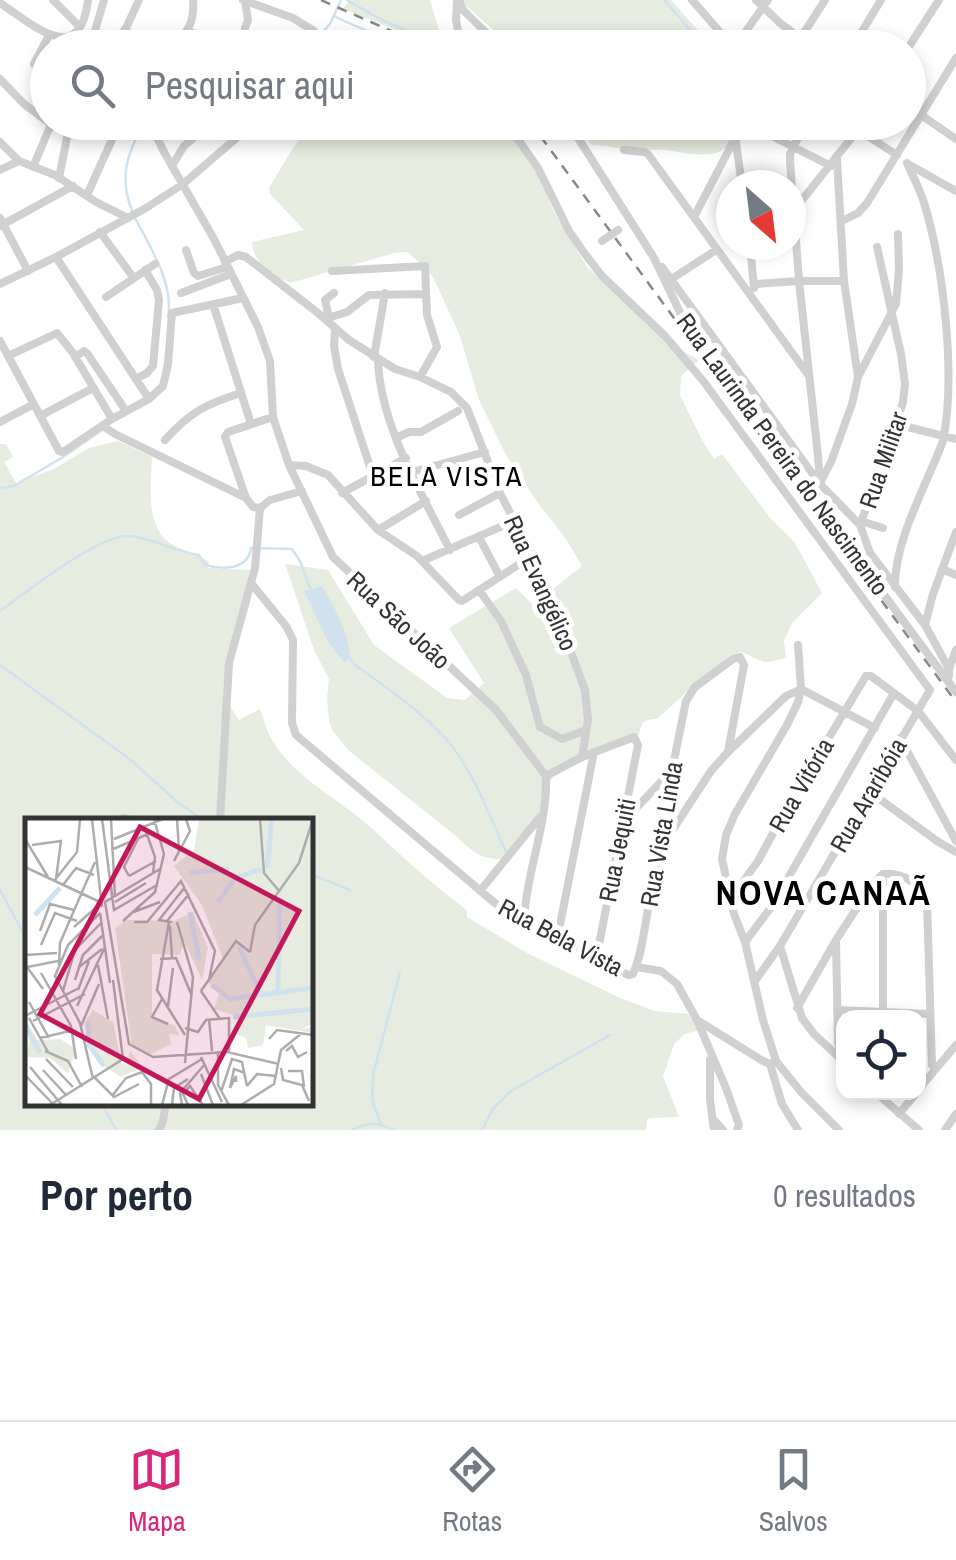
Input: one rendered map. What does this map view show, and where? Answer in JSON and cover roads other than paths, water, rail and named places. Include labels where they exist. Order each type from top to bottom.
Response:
[{"type":"street","points":[[53,0],[80,27]]},
{"type":"street","points":[[77,30],[88,0]]},
{"type":"street","points":[[95,30],[104,0]]},
{"type":"street","points":[[125,30],[139,0]]},
{"type":"street","points":[[188,30],[193,19],[193,0]]},
{"type":"street","points":[[244,0],[248,20],[244,28]]},
{"type":"street","points":[[244,0],[293,18],[311,30]]},
{"type":"street","points":[[458,0],[458,30]]},
{"type":"street","points":[[458,0],[484,30]]},
{"type":"street","points":[[692,0],[718,30]]},
{"type":"street","points":[[756,0],[791,30]]},
{"type":"street","points":[[806,30],[825,0]]},
{"type":"street","points":[[863,30],[882,0]]},
{"type":"street","points":[[920,30],[939,0]]},
{"type":"street","points":[[0,3],[40,30]]},
{"type":"street","points":[[747,30],[765,4]]},
{"type":"street","points":[[926,107],[956,58]]},
{"type":"street","points":[[0,79],[30,108]]},
{"type":"street","points":[[926,118],[956,139]]},
{"type":"street","points":[[33,167],[43,140]]},
{"type":"street","points":[[59,178],[66,140]]},
{"type":"street","points":[[86,195],[112,140]]},
{"type":"street","name":"Rua São João","points":[[159,140],[228,267],[265,345],[270,361],[273,417],[289,465],[336,562],[496,710],[546,776]]},
{"type":"street","points":[[172,166],[191,140]]},
{"type":"street","points":[[0,284],[128,218],[184,184],[233,140]]},
{"type":"street","points":[[519,140],[585,254],[630,223]]},
{"type":"street","name":"Rua Laurinda Pereira do Nascimento","points":[[579,140],[654,258],[687,328],[949,675]]},
{"type":"street","points":[[694,217],[734,140]]},
{"type":"street","points":[[735,140],[740,170]]},
{"type":"street","points":[[777,140],[834,162]]},
{"type":"street","points":[[791,170],[796,140]]},
{"type":"street","points":[[806,194],[850,140]]},
{"type":"street","points":[[879,140],[908,164],[956,191]]},
{"type":"street","points":[[842,221],[858,214],[906,140]]},
{"type":"street","points":[[0,142],[19,161],[59,178],[128,218]]},
{"type":"street","points":[[624,150],[646,152],[716,250],[673,278]]},
{"type":"street","points":[[0,170],[19,161]]},
{"type":"street","points":[[834,162],[844,280],[858,377]]},
{"type":"street","points":[[894,587],[898,554],[944,436],[954,372],[943,282],[926,206],[908,164]]},
{"type":"street","points":[[28,271],[1,223],[72,186]]},
{"type":"street","points":[[100,232],[133,276]]},
{"type":"street","points":[[810,494],[831,462],[858,377],[898,294],[898,234]]},
{"type":"street","name":"Rua Militar","points":[[877,247],[902,354],[903,402],[861,523],[872,556],[925,625],[949,675]]},
{"type":"street","points":[[186,250],[198,276],[228,267]]},
{"type":"street","name":"Rua Araribóia","points":[[585,254],[602,276],[674,345],[704,382],[930,690],[780,946],[755,981]]},
{"type":"street","name":"Rua Evangélico","points":[[228,267],[238,256],[246,257],[327,319],[335,330],[376,358],[451,392],[468,408],[500,493],[560,617],[586,690],[588,710],[582,757]]},
{"type":"street","points":[[56,257],[149,398]]},
{"type":"street","points":[[654,258],[673,278],[820,484],[861,523],[883,528]]},
{"type":"street","points":[[724,260],[810,376]]},
{"type":"street","points":[[752,260],[755,284],[752,298]]},
{"type":"street","points":[[798,260],[820,484]]},
{"type":"street","points":[[106,297],[155,264]]},
{"type":"street","points":[[332,272],[423,265],[428,322],[437,347],[420,377]]},
{"type":"street","points":[[181,293],[228,267]]},
{"type":"street","points":[[136,379],[148,374],[152,366],[159,300],[145,270]]},
{"type":"street","points":[[755,284],[844,280]]},
{"type":"street","points":[[334,293],[325,300],[327,319],[348,312],[369,295],[426,294]]},
{"type":"street","points":[[385,293],[376,358],[380,393],[396,438],[450,550]]},
{"type":"street","points":[[0,341],[61,452],[163,386],[172,313],[244,298]]},
{"type":"street","points":[[214,304],[251,424]]},
{"type":"street","points":[[335,330],[338,368],[373,476]]},
{"type":"street","points":[[8,356],[57,333],[112,419]]},
{"type":"street","points":[[75,357],[87,352],[126,411]]},
{"type":"street","points":[[40,416],[93,388]]},
{"type":"street","points":[[165,440],[182,420],[206,404],[241,393]]},
{"type":"street","points":[[0,422],[34,404]]},
{"type":"street","points":[[396,438],[421,432],[458,411]]},
{"type":"street","points":[[260,508],[253,507],[246,498],[225,437],[228,432],[273,417]]},
{"type":"street","points":[[896,424],[956,439]]},
{"type":"street","points":[[103,426],[246,498]]},
{"type":"street","points":[[412,472],[485,452]]},
{"type":"street","points":[[342,493],[406,458]]},
{"type":"street","points":[[289,465],[324,472],[378,530],[422,561],[462,601],[532,556]]},
{"type":"street","points":[[220,818],[229,663],[252,584],[260,508],[270,500],[302,490]]},
{"type":"street","points":[[459,515],[500,493]]},
{"type":"street","points":[[378,530],[426,501]]},
{"type":"street","points":[[422,561],[514,521]]},
{"type":"street","points":[[925,625],[956,532]]},
{"type":"street","points":[[479,536],[500,577]]},
{"type":"street","points":[[860,561],[872,556],[878,585]]},
{"type":"street","points":[[942,569],[956,575]]},
{"type":"street","name":"Rua Bela Vista","points":[[252,584],[293,640],[292,723],[296,735],[509,915],[558,935],[628,975],[636,967],[669,975],[697,1020],[726,1088],[739,1125],[737,1130]]},
{"type":"street","points":[[479,590],[501,621],[526,675],[540,727],[562,739],[586,730]]},
{"type":"street","points":[[798,645],[798,702],[734,814],[722,859],[755,981],[782,1104],[798,1130]]},
{"type":"street","points":[[956,650],[949,675],[956,692]]},
{"type":"street","name":"Rua Vista Linda","points":[[636,967],[686,700],[696,688],[740,657],[744,666],[728,752]]},
{"type":"street","name":"Rua Vitória","points":[[731,898],[758,861],[864,678],[871,676],[894,693]]},
{"type":"street","points":[[801,689],[875,728]]},
{"type":"street","points":[[659,850],[711,771],[786,696],[801,689]]},
{"type":"street","points":[[745,942],[772,906],[894,693],[918,711],[956,760]]},
{"type":"street","name":"Rua Jequiti","points":[[594,752],[631,738],[638,745],[596,960]]},
{"type":"street","points":[[900,738],[956,842]]},
{"type":"street","points":[[524,920],[546,776],[594,752]]},
{"type":"street","points":[[558,935],[594,752]]},
{"type":"street","points":[[622,824],[672,770]]},
{"type":"street","points":[[870,792],[956,852]]},
{"type":"street","points":[[480,891],[542,814]]},
{"type":"street","points":[[797,1008],[876,880],[883,874],[903,876],[927,900],[931,1065]]},
{"type":"street","points":[[883,874],[883,1010]]},
{"type":"street","points":[[836,940],[837,1010]]},
{"type":"street","points":[[780,946],[797,1008],[814,1034],[836,1053]]},
{"type":"street","points":[[926,1014],[930,1014]]},
{"type":"street","points":[[697,1020],[773,1062],[839,1130]]},
{"type":"street","points":[[926,1075],[931,1065],[956,1045]]},
{"type":"street","points":[[710,1055],[714,1130]]},
{"type":"street","points":[[884,1100],[919,1130]]},
{"type":"street","points":[[899,1114],[911,1100]]},
{"type":"street","points":[[158,1130],[166,1105]]},
{"type":"street","points":[[944,1130],[956,1114]]},
{"type":"street","points":[[712,1119],[723,1130]]},
{"type":"water","points":[[322,586],[347,640],[350,658],[344,662],[328,642],[304,591]]},
{"type":"waterway","points":[[324,30],[341,0]]},
{"type":"waterway","points":[[347,0],[405,30]]},
{"type":"waterway","points":[[664,0],[690,30]]},
{"type":"waterway","points":[[334,16],[366,30]]},
{"type":"waterway","points":[[132,211],[125,175],[135,140]]},
{"type":"waterway","points":[[135,218],[164,278],[168,317]]},
{"type":"waterway","points":[[0,488],[14,486],[102,430]]},
{"type":"waterway","points":[[0,611],[82,554],[130,536],[199,555],[205,565],[219,568],[245,561],[251,548],[292,549],[310,588]]},
{"type":"waterway","points":[[348,656],[447,740],[472,779],[506,852]]},
{"type":"waterway","points":[[0,665],[131,760],[200,818]]},
{"type":"waterway","points":[[312,875],[350,890]]},
{"type":"waterway","points":[[0,890],[25,936]]},
{"type":"waterway","points":[[381,1124],[372,1100],[373,1075],[400,972]]},
{"type":"waterway","points":[[482,1130],[492,1110],[511,1091],[610,1035]]},
{"type":"waterway","points":[[103,1105],[116,1130]]},
{"type":"waterway","points":[[352,1130],[373,1124],[394,1130]]},
{"type":"railway","points":[[321,0],[389,30]]},
{"type":"railway","points":[[543,140],[956,702]]},
{"type":"district","name":"BELA VISTA","points":[[447,476]]},
{"type":"district","name":"NOVA CANAÃ","points":[[824,893]]}]
